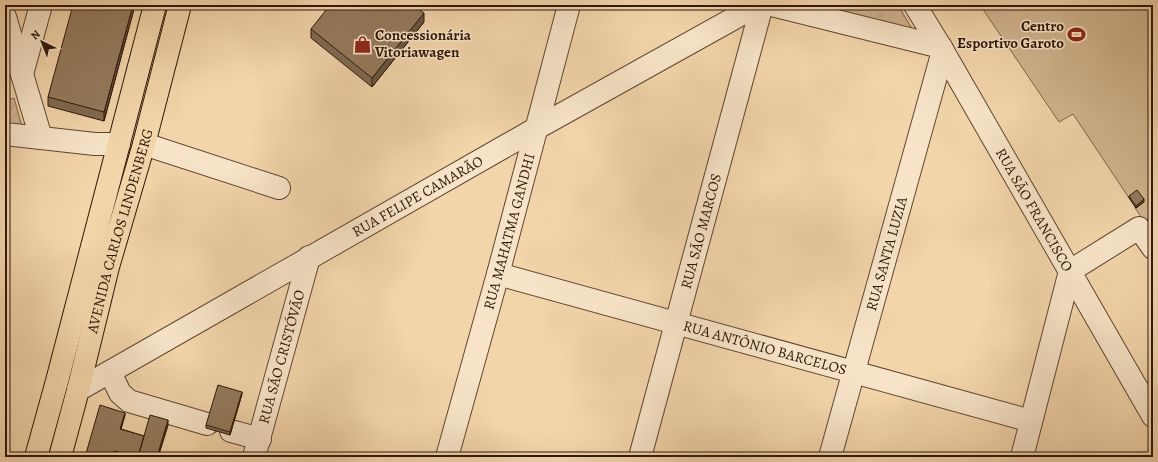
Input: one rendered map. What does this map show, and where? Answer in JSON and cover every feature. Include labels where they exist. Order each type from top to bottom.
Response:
[{"type":"main road","name":"AVENIDA CARLOS LINDENBERG","points":[[36,457],[155,5]]},
{"type":"main road","name":"AVENIDA CARLOS LINDENBERG","points":[[60,457],[108,267],[144,144],[180,5]]},
{"type":"main road","points":[[118,144],[144,144]]},
{"type":"street","points":[[22,74],[42,5]]},
{"type":"street","name":"RUA MAHATMA GANDHI","points":[[447,457],[498,274],[569,5]]},
{"type":"street","name":"RUA FELIPE CAMARÃO","points":[[78,390],[536,128],[758,5]]},
{"type":"street","name":"RUA SÃO MARCOS","points":[[640,457],[762,5]]},
{"type":"street","points":[[772,5],[942,49]]},
{"type":"street","name":"RUA SÃO FRANCISCO","points":[[915,5],[942,49],[1153,416]]},
{"type":"street","points":[[5,18],[41,138]]},
{"type":"street","name":"RUA SANTA LUZIA","points":[[830,457],[942,49]]},
{"type":"street","points":[[5,134],[95,144],[118,144]]},
{"type":"street","points":[[144,144],[279,188]]},
{"type":"street","points":[[1022,457],[1070,271],[1140,228],[1153,248]]},
{"type":"street","name":"RUA SÃO CRISTÓVÃO","points":[[257,448],[309,257]]},
{"type":"street","name":"RUA ANTÔNIO BARCELOS","points":[[498,274],[1031,421]]},
{"type":"street","points":[[110,372],[120,393],[129,401],[207,424]]},
{"type":"street","points":[[231,431],[257,448]]},
{"type":"green space","points":[[818,5],[898,5],[914,32]]},
{"type":"green space","name":"Centro Esportivo Garoto","points":[[980,5],[1153,5],[1153,234],[1135,208],[1137,192],[1129,198],[1073,114],[1059,122]]},
{"type":"green space","points":[[14,98],[23,130],[5,128],[5,101]]},
{"type":"building","points":[[73,5],[133,5],[104,112],[48,97]]},
{"type":"building","points":[[330,5],[413,5],[424,13],[372,78],[311,29]]},
{"type":"building","points":[[1137,190],[1144,199],[1136,206],[1129,196]]},
{"type":"building","points":[[218,385],[242,392],[230,432],[206,425]]},
{"type":"building","points":[[100,405],[125,413],[120,429],[144,436],[138,457],[114,451],[112,457],[85,457]]},
{"type":"building","points":[[150,415],[168,420],[157,457],[138,457]]},
{"type":"place","name":"Centro Esportivo Garoto","points":[[1077,35]]},
{"type":"place","name":"Concessionária Vitoriawagen","points":[[362,44]]}]
